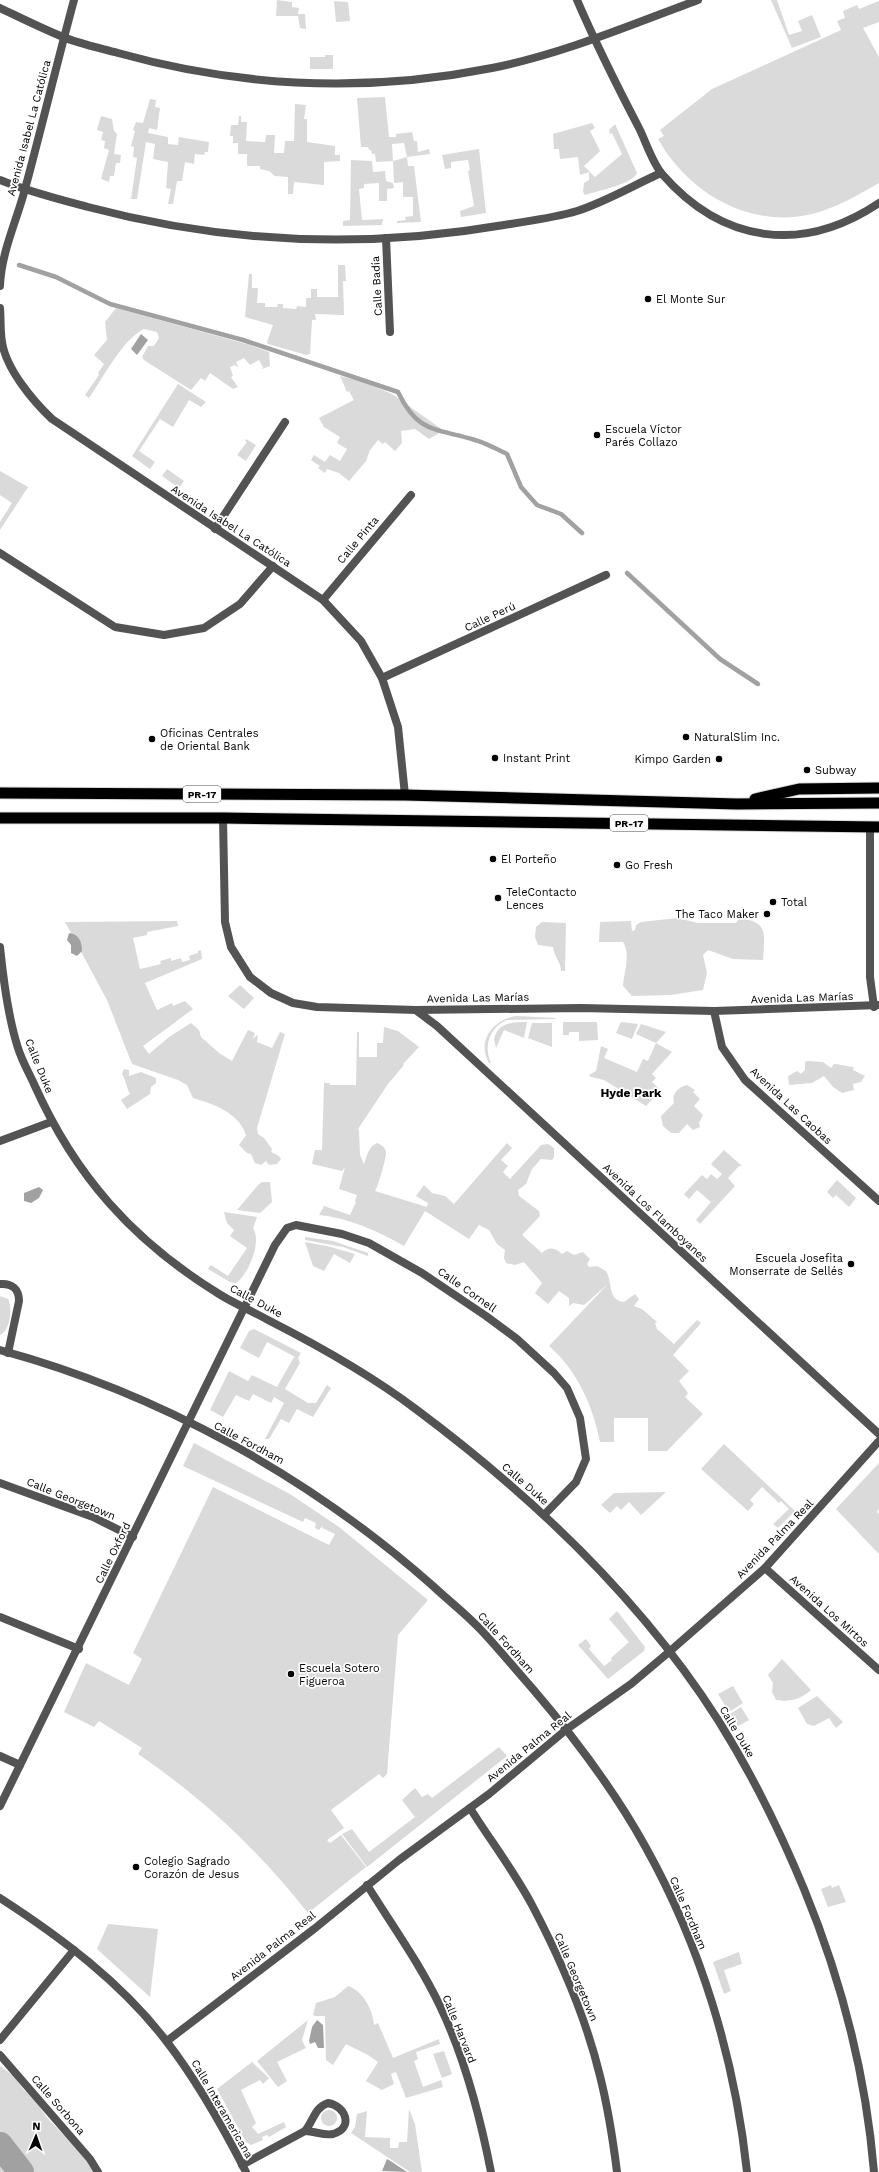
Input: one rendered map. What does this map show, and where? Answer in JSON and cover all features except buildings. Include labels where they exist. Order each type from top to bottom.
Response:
[{"type":"highway","points":[[737,804],[799,789],[879,787]]},
{"type":"highway","name":"PR-17","points":[[0,793],[405,795],[737,804],[879,803]]},
{"type":"highway","name":"PR-17","points":[[0,818],[223,818],[874,827]]},
{"type":"street","name":"Avenida Isabel La Católica","points":[[0,286],[0,274],[5,254],[25,190],[74,0]]},
{"type":"street","points":[[577,0],[594,39],[661,173],[698,206],[724,223],[752,232],[794,236],[849,220],[879,202]]},
{"type":"street","points":[[0,8],[64,38],[161,65],[210,75],[277,82],[377,84],[485,70],[534,58],[594,39],[698,0]]},
{"type":"street","points":[[0,180],[25,190],[109,212],[209,232],[320,240],[386,238],[478,229],[577,211],[661,173]]},
{"type":"street","name":"Calle Badía","points":[[386,238],[390,332]]},
{"type":"street","name":"Avenida Isabel La Católica","points":[[0,308],[2,344],[15,375],[42,410],[62,428],[323,600],[361,641],[382,678],[398,727],[405,795]]},
{"type":"street","points":[[215,529],[285,422]]},
{"type":"street","name":"Calle Pinta","points":[[323,600],[411,495]]},
{"type":"street","points":[[0,553],[115,627],[164,635],[204,628],[240,604],[273,566]]},
{"type":"street","name":"Calle Perú","points":[[382,678],[606,575]]},
{"type":"street","name":"Avenida Las Marías","points":[[223,818],[225,922],[231,947],[250,977],[271,993],[293,1003],[317,1007],[416,1010],[581,1008],[714,1011],[877,1004]]},
{"type":"street","points":[[874,827],[870,977],[877,1004]]},
{"type":"street","name":"Calle Duke","points":[[0,947],[3,990],[18,1048],[51,1122],[77,1164],[100,1193],[126,1221],[155,1249],[187,1273],[244,1308],[342,1360],[414,1407],[467,1448],[544,1515],[584,1553],[629,1603],[669,1652],[718,1720],[750,1774],[783,1838],[821,1930],[847,2014],[870,2126],[874,2172]]},
{"type":"street","name":"Avenida Los Flamboyanes","points":[[416,1010],[437,1026],[879,1434]]},
{"type":"street","name":"Avenida Las Caobas","points":[[714,1011],[722,1047],[745,1080],[879,1201]]},
{"type":"street","points":[[0,1142],[51,1122]]},
{"type":"street","name":"Calle Cornell","points":[[244,1308],[281,1234],[287,1228],[296,1225],[342,1234],[369,1243],[422,1273],[486,1316],[517,1339],[554,1373],[567,1388],[580,1418],[586,1459],[583,1469],[576,1482],[544,1515]]},
{"type":"street","points":[[0,1284],[15,1287],[19,1292],[19,1301],[4,1351]]},
{"type":"street","name":"Calle Oxford","points":[[0,1806],[244,1308]]},
{"type":"street","name":"Calle Fordham","points":[[4,1351],[73,1373],[133,1395],[289,1477],[380,1540],[480,1628],[567,1729],[617,1801],[646,1847],[692,1946],[722,2033],[736,2096],[748,2172]]},
{"type":"street","name":"Avenida Palma Real","points":[[167,2041],[470,1808],[567,1729],[631,1684],[669,1652],[765,1568],[879,1441]]},
{"type":"street","name":"Calle Georgetown","points":[[0,1483],[93,1517],[132,1537]]},
{"type":"street","name":"Avenida Los Mirtos","points":[[765,1568],[879,1670]]},
{"type":"street","points":[[0,1617],[78,1649]]},
{"type":"street","points":[[0,1756],[20,1765]]},
{"type":"street","name":"Calle Georgetown","points":[[470,1808],[532,1904],[562,1968],[585,2028],[600,2075],[610,2123],[617,2172]]},
{"type":"street","name":"Calle Harvard","points":[[367,1886],[415,1961],[440,2006],[475,2101],[491,2172]]},
{"type":"street","name":"Calle Interamericana","points":[[0,1898],[74,1950],[130,2000],[167,2041],[191,2074],[244,2169]]},
{"type":"street","points":[[0,2040],[74,1950]]},
{"type":"street","name":"Calle Sorbona","points":[[0,2055],[90,2159],[98,2172]]},
{"type":"street","points":[[244,2169],[305,2131],[313,2121],[315,2111],[319,2106],[328,2103],[335,2104],[344,2113],[346,2118],[344,2126],[334,2134],[328,2135],[305,2131]]},
{"type":"street","points":[[870,2126],[879,2137]]},
{"type":"shaded area","points":[[277,0],[292,2],[292,7],[299,8],[298,14],[305,14],[306,29],[300,28],[298,16],[276,16]]},
{"type":"shaded area","points":[[771,0],[777,0],[789,35],[802,31],[798,21],[812,15],[821,37],[792,48]]},
{"type":"shaded area","points":[[334,1],[348,2],[350,21],[336,22]]},
{"type":"shaded area","points":[[879,1],[879,22],[863,28],[879,57],[879,183],[847,201],[812,214],[789,217],[766,216],[744,211],[723,202],[686,176],[671,158],[658,139],[664,136],[660,130],[712,89],[841,30],[837,21],[845,18],[843,11],[857,5],[859,9]]},
{"type":"shaded area","points":[[325,55],[333,55],[333,69],[310,69],[310,57],[325,57]]},
{"type":"shaded area","points":[[385,97],[389,137],[396,137],[396,134],[412,132],[414,141],[417,141],[418,152],[429,149],[430,154],[407,157],[404,143],[392,144],[393,161],[376,162],[375,154],[372,154],[368,147],[361,147],[357,98]]},
{"type":"shaded area","points":[[150,99],[156,100],[155,107],[160,108],[157,130],[149,128],[148,133],[168,137],[168,144],[178,145],[179,137],[209,142],[208,152],[205,152],[204,155],[195,154],[194,164],[185,162],[182,181],[177,181],[173,204],[168,204],[171,189],[166,188],[168,162],[153,159],[155,144],[146,142],[137,199],[131,199],[137,158],[133,157],[134,147],[131,146],[135,131],[133,130],[136,122],[143,123]]},
{"type":"shaded area","points":[[295,104],[306,105],[304,119],[307,119],[307,142],[335,146],[335,155],[340,155],[340,161],[324,162],[324,185],[294,182],[293,194],[288,194],[288,177],[275,176],[269,171],[260,169],[260,166],[247,166],[247,154],[238,154],[238,143],[233,143],[233,136],[230,136],[231,125],[238,125],[239,116],[241,116],[241,122],[247,122],[246,141],[265,142],[266,135],[275,135],[274,153],[284,153],[285,141],[294,141]]},
{"type":"shaded area","points":[[101,116],[112,119],[114,131],[117,134],[114,154],[121,155],[120,163],[116,163],[114,176],[110,176],[109,182],[101,179],[109,150],[104,148],[105,141],[101,140],[103,132],[97,130]]},
{"type":"shaded area","points":[[592,123],[595,128],[590,131],[600,151],[584,166],[595,177],[622,154],[612,133],[610,134],[609,130],[615,124],[637,173],[629,181],[622,184],[585,195],[583,192],[584,183],[589,180],[589,172],[580,175],[578,157],[560,159],[559,149],[554,149],[553,134]]},
{"type":"shaded area","points":[[479,149],[486,213],[461,217],[460,211],[474,206],[468,171],[470,170],[468,160],[451,162],[451,168],[445,169],[442,155]]},
{"type":"shaded area","points":[[407,157],[408,166],[414,166],[421,222],[397,223],[397,221],[406,220],[405,217],[413,216],[413,197],[403,197],[403,182],[394,183],[393,161]]},
{"type":"shaded area","points":[[351,160],[372,161],[373,172],[385,171],[386,181],[393,183],[394,188],[387,189],[387,201],[379,201],[379,183],[364,184],[364,188],[359,189],[362,220],[383,219],[382,225],[343,226],[343,221],[350,220]]},
{"type":"shaded area","points":[[338,265],[345,265],[346,281],[343,281],[344,315],[315,314],[316,320],[312,320],[310,354],[306,355],[268,344],[267,342],[273,325],[245,317],[249,274],[252,274],[252,288],[258,288],[257,303],[265,303],[265,307],[277,307],[278,304],[283,304],[283,308],[296,309],[297,306],[306,307],[306,298],[311,298],[311,289],[317,289],[317,297],[338,297]]},
{"type":"shaded area","points":[[116,308],[250,345],[269,352],[270,366],[262,369],[263,367],[259,360],[250,365],[244,358],[236,362],[237,367],[235,365],[230,367],[233,376],[231,377],[238,387],[233,389],[210,373],[205,381],[201,378],[191,390],[144,360],[142,357],[148,346],[154,346],[159,338],[157,332],[144,329],[136,334],[121,350],[89,398],[85,395],[99,375],[98,373],[104,364],[94,355],[107,340],[105,322]]},
{"type":"shaded area","points":[[141,334],[148,340],[137,355],[131,349]]},
{"type":"shaded area","points":[[340,376],[364,382],[392,394],[440,428],[438,434],[429,439],[415,429],[401,431],[402,443],[395,451],[385,442],[383,444],[378,440],[370,450],[366,461],[349,481],[339,473],[327,469],[325,473],[318,468],[320,466],[311,460],[314,455],[325,462],[330,455],[340,461],[347,449],[337,443],[340,437],[324,427],[319,418],[354,400],[349,391],[347,392]]},
{"type":"shaded area","points":[[178,384],[206,402],[201,407],[189,400],[173,427],[160,419],[139,451],[155,462],[150,469],[132,456]]},
{"type":"shaded area","points":[[246,439],[256,445],[246,461],[237,455],[247,442],[245,441]]},
{"type":"shaded area","points":[[167,469],[184,481],[179,488],[162,476]]},
{"type":"shaded area","points":[[0,471],[28,487],[0,530],[0,522],[12,503],[0,495]]},
{"type":"shaded area","points":[[677,918],[698,923],[736,923],[739,919],[749,920],[756,923],[763,931],[763,960],[733,959],[708,950],[703,955],[707,973],[703,990],[671,995],[632,996],[623,986],[627,952],[623,942],[599,942],[600,922],[631,921],[632,931],[635,930],[636,925],[641,922]]},
{"type":"shaded area","points":[[177,921],[178,926],[147,932],[147,935],[133,938],[140,969],[161,964],[160,961],[171,958],[171,961],[181,958],[182,962],[190,960],[189,956],[198,953],[198,951],[201,950],[202,959],[145,983],[157,1010],[172,1003],[173,1006],[185,1001],[193,1009],[143,1046],[149,1054],[169,1037],[191,1023],[199,1030],[201,1037],[219,1053],[232,1061],[248,1030],[255,1033],[253,1039],[257,1035],[258,1036],[257,1042],[272,1048],[280,1032],[285,1034],[257,1128],[258,1134],[264,1138],[272,1149],[271,1152],[279,1156],[281,1159],[277,1164],[269,1165],[266,1161],[261,1165],[255,1163],[251,1154],[247,1153],[239,1145],[246,1135],[243,1127],[225,1110],[193,1098],[187,1085],[178,1080],[132,1064],[107,1000],[65,922]]},
{"type":"shaded area","points":[[542,922],[566,923],[565,971],[561,971],[553,947],[538,945],[535,937],[536,927]]},
{"type":"shaded area","points":[[69,933],[78,937],[81,942],[82,951],[77,956],[71,953],[71,945],[67,940]]},
{"type":"shaded area","points":[[240,985],[254,998],[244,1009],[228,996]]},
{"type":"shaded area","points":[[516,1016],[556,1018],[507,1020],[501,1023],[492,1032],[488,1044],[491,1063],[489,1063],[485,1047],[489,1032],[494,1026],[508,1018]]},
{"type":"shaded area","points":[[527,1022],[524,1038],[504,1030],[496,1048],[494,1039],[499,1029],[511,1023]]},
{"type":"shaded area","points":[[563,1022],[597,1022],[598,1040],[579,1041],[579,1032],[569,1032],[569,1035],[563,1035]]},
{"type":"shaded area","points":[[621,1022],[638,1024],[632,1039],[616,1033]]},
{"type":"shaded area","points":[[532,1023],[552,1023],[552,1047],[528,1038]]},
{"type":"shaded area","points":[[641,1024],[666,1032],[656,1043],[636,1034]]},
{"type":"shaded area","points":[[384,1027],[398,1031],[419,1047],[403,1064],[404,1065],[388,1084],[358,1129],[360,1155],[364,1164],[368,1152],[377,1143],[383,1146],[386,1150],[384,1165],[375,1191],[427,1207],[428,1203],[416,1196],[424,1185],[432,1193],[445,1196],[454,1204],[507,1143],[512,1148],[501,1160],[508,1166],[503,1172],[510,1179],[541,1145],[548,1144],[554,1148],[554,1157],[552,1160],[541,1159],[532,1169],[526,1184],[518,1190],[519,1196],[539,1211],[540,1216],[522,1235],[542,1253],[547,1249],[555,1249],[562,1254],[567,1251],[574,1255],[583,1252],[590,1259],[587,1264],[589,1267],[597,1266],[606,1271],[611,1290],[615,1298],[624,1302],[635,1294],[639,1299],[634,1306],[642,1309],[657,1322],[655,1323],[657,1329],[674,1344],[697,1320],[701,1323],[673,1355],[689,1371],[679,1381],[688,1393],[685,1397],[703,1414],[667,1451],[648,1451],[648,1418],[614,1418],[614,1442],[600,1442],[593,1415],[576,1377],[549,1346],[608,1284],[584,1305],[573,1303],[569,1306],[569,1298],[559,1291],[548,1304],[535,1293],[542,1283],[524,1262],[515,1265],[506,1263],[504,1258],[505,1250],[497,1244],[489,1230],[479,1225],[469,1239],[425,1211],[404,1246],[363,1226],[341,1219],[319,1215],[324,1206],[350,1215],[356,1202],[357,1195],[339,1189],[345,1167],[342,1171],[312,1164],[315,1150],[322,1150],[324,1083],[329,1083],[330,1085],[356,1085],[357,1032],[359,1032],[359,1057],[377,1057],[377,1043],[383,1043]]},
{"type":"shaded area","points":[[656,1043],[672,1052],[652,1074],[656,1078],[652,1082],[661,1090],[646,1106],[604,1080],[591,1077],[589,1075],[596,1071],[601,1046],[608,1049],[604,1058],[637,1072],[643,1059],[648,1061]]},
{"type":"shaded area","points":[[805,1062],[823,1062],[831,1068],[834,1064],[854,1067],[853,1070],[865,1076],[861,1082],[853,1084],[854,1090],[842,1093],[833,1087],[824,1076],[812,1083],[789,1085],[788,1076],[797,1071],[801,1074],[805,1070]]},
{"type":"shaded area","points":[[124,1069],[129,1070],[129,1076],[141,1072],[156,1078],[156,1083],[151,1087],[150,1094],[127,1109],[121,1100],[130,1094],[122,1074]]},
{"type":"shaded area","points":[[687,1085],[695,1090],[693,1092],[700,1099],[694,1106],[703,1115],[699,1123],[700,1127],[693,1130],[687,1124],[679,1133],[671,1133],[663,1126],[661,1116],[674,1103],[674,1094],[676,1091]]},
{"type":"shaded area","points":[[724,1150],[742,1166],[739,1166],[728,1178],[735,1186],[700,1224],[696,1220],[711,1202],[697,1190],[689,1199],[684,1194],[702,1175],[707,1179],[711,1174],[717,1179],[722,1174],[711,1164]]},
{"type":"shaded area","points":[[837,1180],[856,1198],[849,1207],[836,1195],[833,1198],[827,1192]]},
{"type":"shaded area","points":[[262,1182],[270,1182],[272,1202],[260,1213],[237,1210],[259,1184]]},
{"type":"shaded area","points":[[39,1187],[43,1190],[39,1198],[31,1203],[24,1201],[24,1193]]},
{"type":"shaded area","points":[[224,1212],[257,1217],[253,1228],[256,1241],[253,1257],[241,1279],[236,1283],[230,1282],[208,1269],[211,1265],[228,1276],[247,1248],[230,1236],[234,1230],[227,1223]]},
{"type":"shaded area","points":[[305,1237],[333,1241],[368,1253],[368,1256],[343,1247],[305,1240]]},
{"type":"shaded area","points":[[305,1242],[327,1246],[355,1254],[350,1263],[334,1254],[324,1271],[313,1266]]},
{"type":"shaded area","points":[[0,1296],[8,1299],[10,1303],[10,1319],[6,1329],[0,1335]]},
{"type":"shaded area","points":[[254,1329],[301,1353],[298,1358],[300,1363],[285,1389],[308,1403],[316,1403],[327,1385],[331,1388],[313,1417],[297,1409],[289,1423],[281,1419],[269,1439],[265,1439],[284,1403],[274,1397],[271,1403],[253,1394],[249,1401],[236,1395],[223,1417],[210,1410],[229,1371],[248,1381],[252,1375],[277,1387],[294,1357],[297,1358],[267,1342],[259,1358],[240,1348],[249,1331]]},
{"type":"shaded area","name":"Escuela Sotero Figueroa","points":[[194,1443],[290,1494],[339,1527],[428,1600],[398,1635],[387,1774],[383,1778],[379,1774],[331,1810],[344,1828],[327,1840],[330,1843],[341,1835],[366,1867],[308,1913],[270,1868],[229,1827],[185,1789],[138,1754],[142,1748],[99,1721],[94,1727],[64,1712],[86,1663],[129,1685],[142,1659],[133,1653],[213,1487],[329,1545],[335,1534],[322,1528],[323,1525],[319,1530],[315,1528],[316,1523],[305,1518],[303,1522],[183,1466]]},
{"type":"shaded area","points":[[724,1444],[795,1511],[778,1528],[773,1524],[789,1509],[781,1501],[779,1503],[762,1487],[750,1500],[754,1504],[748,1511],[701,1469]]},
{"type":"shaded area","points":[[879,1463],[879,1509],[877,1512],[879,1514],[879,1554],[836,1509]]},
{"type":"shaded area","points":[[666,1492],[641,1515],[629,1502],[621,1510],[617,1506],[610,1513],[601,1505],[614,1493]]},
{"type":"shaded area","points":[[617,1611],[645,1647],[644,1651],[608,1679],[578,1645],[586,1639],[591,1646],[589,1649],[604,1666],[612,1660],[611,1658],[629,1642],[609,1619]]},
{"type":"shaded area","points":[[782,1659],[811,1690],[799,1698],[786,1701],[776,1700],[772,1692],[773,1683],[768,1675]]},
{"type":"shaded area","points":[[733,1686],[743,1703],[729,1712],[718,1694]]},
{"type":"shaded area","points":[[817,1696],[843,1722],[836,1728],[829,1718],[814,1726],[807,1724],[798,1708]]},
{"type":"shaded area","points":[[741,1707],[749,1720],[738,1726],[730,1714]]},
{"type":"shaded area","points":[[499,1747],[507,1756],[367,1867],[342,1834],[352,1829],[369,1852],[415,1817],[402,1800],[415,1788],[422,1797],[428,1794],[432,1798]]},
{"type":"shaded area","points":[[831,1885],[832,1888],[839,1885],[846,1902],[828,1907],[821,1889]]},
{"type":"shaded area","points":[[108,1924],[158,1929],[150,1997],[97,1949]]},
{"type":"shaded area","points":[[739,1952],[742,1964],[724,1970],[731,1991],[724,1994],[713,1962]]},
{"type":"shaded area","points":[[348,1986],[353,1988],[363,1997],[372,2013],[374,2025],[378,2023],[393,2058],[439,2039],[440,2044],[416,2052],[418,2059],[414,2061],[423,2087],[441,2080],[443,2087],[406,2098],[396,2072],[391,2074],[394,2084],[382,2090],[366,2081],[378,2062],[346,2044],[333,2065],[326,2060],[325,2016],[313,2015],[316,2003],[335,1997]]},
{"type":"shaded area","points":[[308,2020],[302,2040],[306,2048],[277,2062],[287,2081],[278,2087],[257,2061]]},
{"type":"shaded area","points":[[317,2020],[323,2025],[324,2048],[318,2048],[315,2042],[310,2044],[309,2041],[312,2027]]},
{"type":"shaded area","points":[[444,2051],[452,2074],[442,2078],[433,2054]]},
{"type":"shaded area","points":[[252,2062],[269,2078],[263,2084],[260,2080],[241,2090],[256,2123],[252,2127],[258,2134],[284,2122],[286,2127],[269,2137],[267,2135],[262,2137],[263,2140],[251,2145],[246,2142],[217,2089]]},
{"type":"shaded area","points":[[0,2066],[14,2076],[23,2089],[34,2098],[47,2118],[83,2154],[94,2172],[0,2172]]},
{"type":"shaded area","points":[[409,2109],[415,2124],[422,2172],[410,2172],[351,2133],[355,2127],[357,2114],[367,2111],[365,2137],[390,2138],[390,2148],[398,2148],[399,2142],[407,2142]]},
{"type":"shaded area","points":[[326,2110],[332,2110],[337,2115],[335,2124],[332,2126],[326,2126],[321,2121],[321,2115]]},
{"type":"shaded area","points":[[387,2159],[389,2160],[407,2172],[382,2171]]},
{"type":"waterway","points":[[19,265],[56,277],[110,304],[243,340],[398,392],[405,406],[413,416],[429,427],[479,441],[507,454],[521,487],[537,505],[561,514],[582,533]]},
{"type":"waterway","points":[[627,573],[720,659],[758,684]]},
{"type":"waterway","points":[[0,2145],[21,2172]]},
{"type":"place","name":"El Monte Sur","points":[[648,299]]},
{"type":"place","name":"Escuela Víctor Parés Collazo","points":[[597,435]]},
{"type":"place","name":"NaturalSlim Inc.","points":[[686,737]]},
{"type":"place","name":"Oficinas Centrales de Oriental Bank","points":[[152,739]]},
{"type":"place","name":"Instant Print","points":[[495,758]]},
{"type":"place","name":"Kimpo Garden","points":[[719,759]]},
{"type":"place","name":"Subway","points":[[807,770]]},
{"type":"place","name":"El Porteño","points":[[493,859]]},
{"type":"place","name":"Go Fresh","points":[[617,865]]},
{"type":"place","name":"TeleContacto Lences","points":[[498,898]]},
{"type":"place","name":"Total","points":[[773,902]]},
{"type":"place","name":"The Taco Maker","points":[[767,914]]},
{"type":"place","name":"Escuela Josefita Monserrate de Sellés","points":[[851,1264]]},
{"type":"place","name":"Escuela Sotero Figueroa","points":[[291,1674]]},
{"type":"place","name":"Colegio Sagrado Corazón de Jesus","points":[[136,1867]]},
{"type":"district","name":"Hyde Park","points":[[631,1093]]}]
